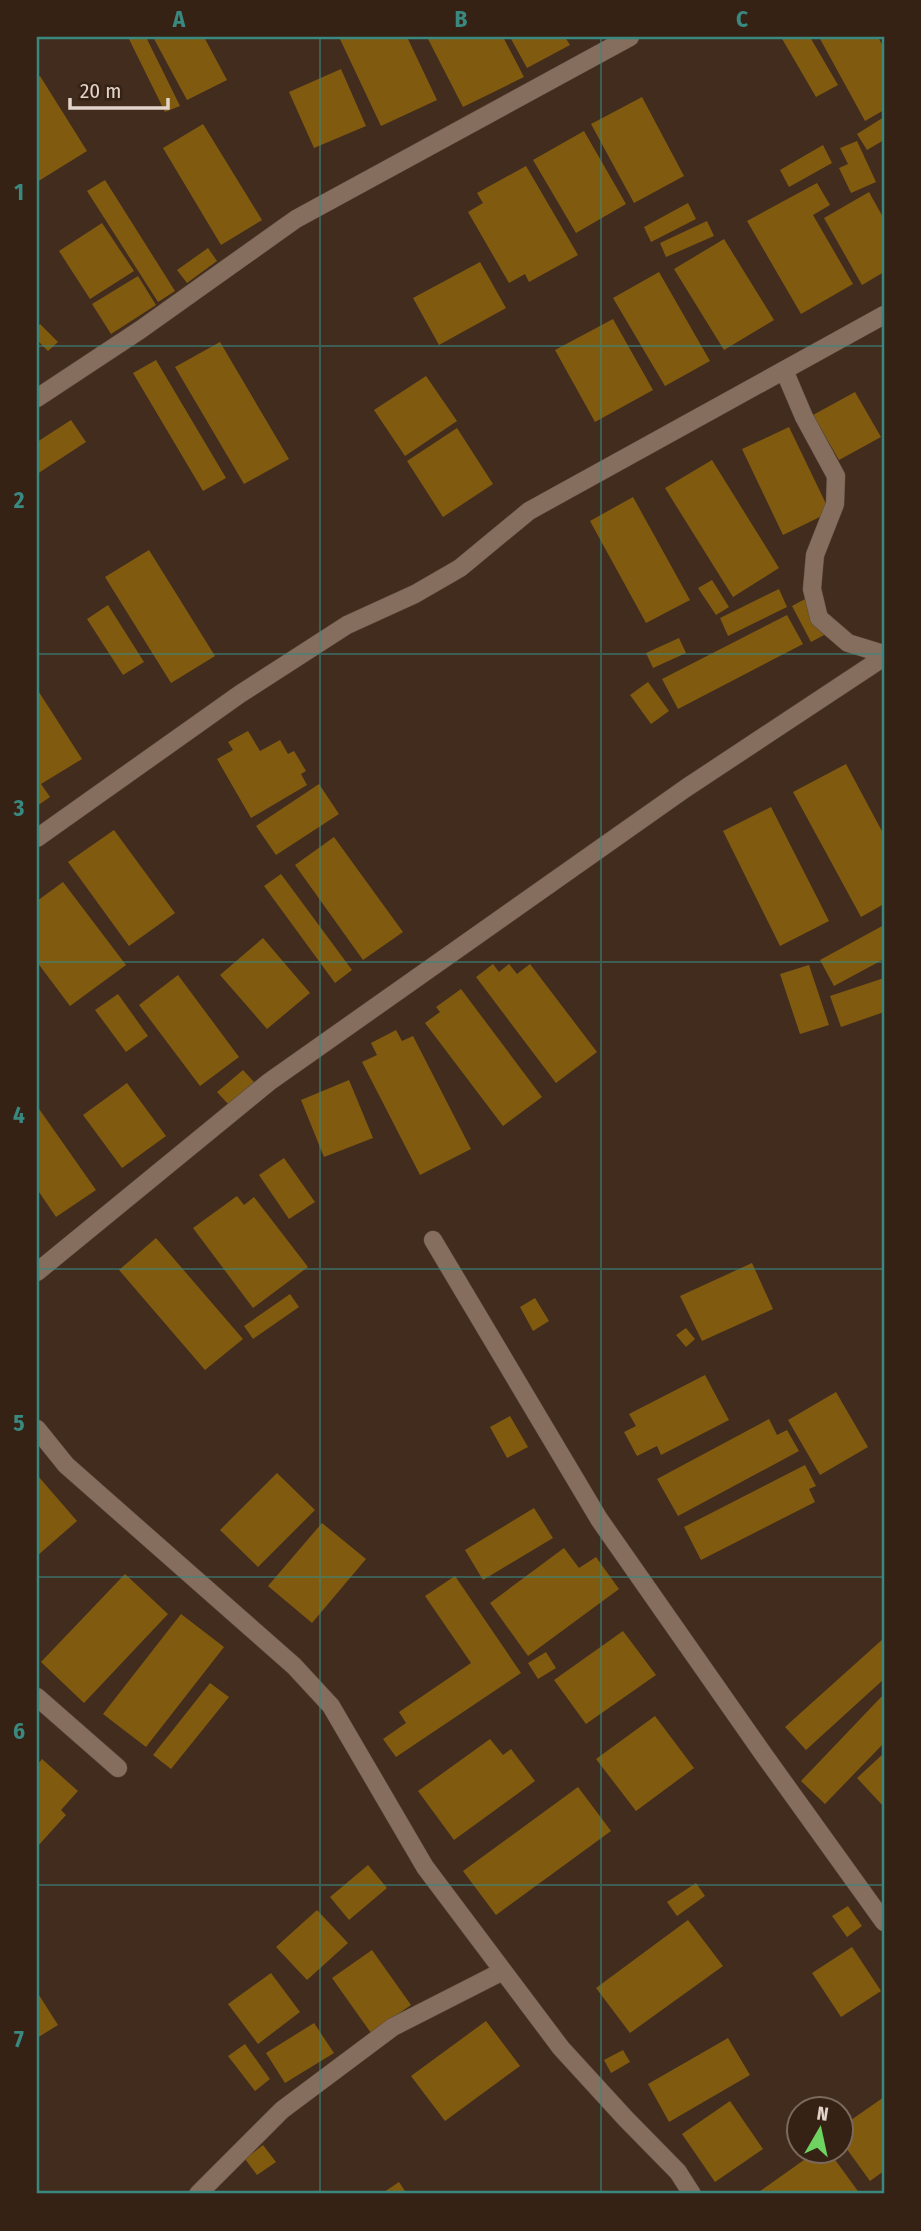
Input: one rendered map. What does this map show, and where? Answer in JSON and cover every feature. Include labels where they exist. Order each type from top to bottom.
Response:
[{"type":"street","points":[[37,398],[140,330],[296,219],[630,37]]},
{"type":"street","points":[[37,838],[240,694],[346,625],[415,594],[460,568],[529,511],[884,315]]},
{"type":"street","points":[[784,370],[804,417],[836,476],[835,504],[815,555],[812,589],[819,618],[848,642],[884,655]]},
{"type":"street","points":[[37,1272],[269,1082],[687,789],[884,655]]},
{"type":"street","points":[[433,1240],[599,1519],[884,1922]]},
{"type":"street","points":[[37,1429],[66,1465],[294,1666],[331,1706],[425,1867],[561,2048],[678,2172],[692,2194]]},
{"type":"street","points":[[37,1697],[117,1768]]},
{"type":"street","points":[[198,2194],[282,2110],[393,2026],[503,1971]]},
{"type":"building","points":[[128,37],[146,37],[180,106],[165,112]]},
{"type":"building","points":[[153,37],[204,37],[227,80],[187,100]]},
{"type":"building","points":[[339,37],[407,37],[437,100],[381,126]]},
{"type":"building","points":[[427,37],[503,37],[524,77],[463,107]]},
{"type":"building","points":[[510,37],[565,37],[570,45],[527,68]]},
{"type":"building","points":[[781,37],[810,37],[838,85],[816,97]]},
{"type":"building","points":[[819,37],[878,37],[884,48],[884,110],[865,121]]},
{"type":"building","points":[[341,69],[366,126],[314,148],[289,92]]},
{"type":"building","points":[[40,76],[87,151],[37,182],[37,78]]},
{"type":"building","points":[[642,97],[684,176],[634,203],[591,124]]},
{"type":"building","points":[[884,117],[884,140],[867,150],[857,134]]},
{"type":"building","points":[[203,124],[262,220],[221,245],[163,148]]},
{"type":"building","points":[[584,131],[626,204],[576,233],[533,160]]},
{"type":"building","points":[[857,141],[876,182],[851,193],[839,168],[848,164],[840,148]]},
{"type":"building","points":[[823,145],[832,163],[789,187],[780,170]]},
{"type":"building","points":[[526,166],[578,255],[529,282],[525,274],[509,283],[468,212],[483,203],[477,193]]},
{"type":"building","points":[[105,180],[175,291],[158,302],[87,191]]},
{"type":"building","points":[[817,183],[830,205],[813,215],[853,284],[801,314],[747,221]]},
{"type":"building","points":[[869,192],[884,219],[884,272],[862,285],[824,218]]},
{"type":"building","points":[[688,203],[696,219],[651,242],[644,227]]},
{"type":"building","points":[[707,221],[714,236],[666,257],[660,243]]},
{"type":"building","points":[[102,223],[134,271],[90,299],[59,251]]},
{"type":"building","points":[[724,239],[774,320],[724,350],[674,269]]},
{"type":"building","points":[[208,248],[217,261],[187,283],[177,270]]},
{"type":"building","points":[[480,262],[506,308],[439,345],[413,298]]},
{"type":"building","points":[[659,272],[710,361],[665,386],[613,298]]},
{"type":"building","points":[[138,276],[156,305],[111,334],[92,304]]},
{"type":"building","points":[[613,319],[653,390],[595,422],[555,350]]},
{"type":"building","points":[[40,324],[58,342],[48,351],[37,340],[37,328]]},
{"type":"building","points":[[220,342],[289,459],[244,484],[175,367]]},
{"type":"building","points":[[156,360],[226,478],[203,491],[133,373]]},
{"type":"building","points":[[426,376],[457,421],[405,456],[374,410]]},
{"type":"building","points":[[855,392],[881,437],[839,460],[813,415]]},
{"type":"building","points":[[71,420],[86,442],[37,474],[37,442]]},
{"type":"building","points":[[789,427],[830,512],[783,535],[742,449]]},
{"type":"building","points":[[457,428],[493,484],[443,517],[407,461]]},
{"type":"building","points":[[712,460],[779,568],[733,597],[665,488]]},
{"type":"building","points":[[633,497],[690,600],[646,623],[590,521]]},
{"type":"building","points":[[149,550],[215,656],[171,683],[105,577]]},
{"type":"building","points":[[712,580],[729,607],[716,615],[698,588]]},
{"type":"building","points":[[779,589],[787,607],[728,636],[720,618]]},
{"type":"building","points":[[807,598],[826,634],[811,642],[792,606]]},
{"type":"building","points":[[108,605],[144,662],[123,675],[87,619]]},
{"type":"building","points":[[787,615],[803,644],[678,709],[662,679]]},
{"type":"building","points":[[679,638],[686,653],[653,668],[646,653]]},
{"type":"building","points":[[648,682],[669,711],[651,724],[630,695]]},
{"type":"building","points":[[37,689],[82,759],[41,784],[50,797],[37,806]]},
{"type":"building","points":[[248,731],[260,751],[280,740],[288,754],[294,751],[306,771],[301,774],[307,785],[251,818],[217,759],[233,750],[228,742]]},
{"type":"building","points":[[846,764],[884,835],[884,904],[861,917],[793,792]]},
{"type":"building","points":[[319,784],[339,814],[276,855],[256,826]]},
{"type":"building","points":[[771,807],[829,921],[780,946],[723,831]]},
{"type":"building","points":[[114,830],[175,913],[129,946],[68,862]]},
{"type":"building","points":[[334,837],[403,932],[363,960],[295,865]]},
{"type":"building","points":[[281,874],[352,970],[335,983],[264,886]]},
{"type":"building","points":[[63,882],[126,965],[70,1006],[37,962],[37,901]]},
{"type":"building","points":[[884,925],[884,959],[834,986],[820,960]]},
{"type":"building","points":[[263,938],[310,993],[267,1029],[220,975]]},
{"type":"building","points":[[493,964],[499,972],[509,964],[517,974],[530,964],[597,1052],[556,1083],[476,977]]},
{"type":"building","points":[[809,965],[829,1025],[800,1034],[780,974]]},
{"type":"building","points":[[178,975],[239,1057],[200,1086],[139,1005]]},
{"type":"building","points":[[884,978],[884,1012],[841,1027],[830,996]]},
{"type":"building","points":[[461,989],[542,1097],[503,1126],[425,1023],[440,1012],[436,1007]]},
{"type":"building","points":[[118,994],[148,1036],[126,1052],[95,1010]]},
{"type":"building","points":[[396,1030],[402,1041],[413,1036],[471,1149],[420,1175],[362,1062],[377,1055],[371,1043]]},
{"type":"building","points":[[243,1070],[254,1082],[229,1105],[217,1092]]},
{"type":"building","points":[[349,1080],[373,1138],[324,1157],[301,1100]]},
{"type":"building","points":[[127,1083],[166,1136],[122,1168],[83,1115]]},
{"type":"building","points":[[37,1106],[96,1190],[56,1217],[37,1189]]},
{"type":"building","points":[[284,1158],[315,1202],[289,1219],[259,1175]]},
{"type":"building","points":[[237,1196],[244,1205],[254,1197],[308,1267],[253,1308],[193,1228]]},
{"type":"building","points":[[156,1238],[243,1339],[205,1370],[119,1270]]},
{"type":"building","points":[[752,1263],[773,1309],[702,1341],[680,1296]]},
{"type":"building","points":[[290,1294],[299,1307],[253,1339],[244,1326]]},
{"type":"building","points":[[535,1298],[549,1321],[533,1331],[520,1307]]},
{"type":"building","points":[[686,1328],[695,1339],[686,1347],[676,1335]]},
{"type":"building","points":[[705,1375],[729,1420],[661,1455],[657,1446],[637,1456],[624,1432],[636,1426],[629,1414]]},
{"type":"building","points":[[836,1392],[868,1447],[820,1475],[788,1420]]},
{"type":"building","points":[[510,1416],[528,1447],[507,1458],[490,1427]]},
{"type":"building","points":[[769,1419],[777,1435],[787,1430],[799,1451],[678,1516],[657,1479]]},
{"type":"building","points":[[805,1465],[816,1486],[809,1489],[815,1502],[701,1560],[684,1527]]},
{"type":"building","points":[[277,1473],[315,1510],[258,1567],[220,1530]]},
{"type":"building","points":[[37,1477],[77,1521],[37,1556]]},
{"type":"building","points":[[534,1508],[553,1538],[483,1580],[465,1550]]},
{"type":"building","points":[[322,1523],[366,1559],[312,1623],[268,1586]]},
{"type":"building","points":[[564,1548],[579,1568],[596,1557],[619,1589],[528,1656],[490,1603]]},
{"type":"building","points":[[125,1574],[168,1614],[84,1703],[41,1662]]},
{"type":"building","points":[[455,1576],[521,1673],[396,1757],[383,1739],[406,1723],[399,1712],[471,1663],[425,1596]]},
{"type":"building","points":[[181,1614],[224,1647],[146,1747],[103,1714]]},
{"type":"building","points":[[623,1631],[656,1675],[586,1724],[554,1680]]},
{"type":"building","points":[[884,1638],[884,1679],[806,1750],[785,1727]]},
{"type":"building","points":[[546,1652],[556,1668],[538,1679],[528,1663]]},
{"type":"building","points":[[210,1683],[229,1697],[171,1769],[153,1755]]},
{"type":"building","points":[[884,1694],[884,1743],[825,1804],[801,1781]]},
{"type":"building","points":[[655,1716],[694,1768],[636,1811],[596,1759]]},
{"type":"building","points":[[490,1739],[503,1755],[511,1749],[535,1781],[454,1840],[418,1791]]},
{"type":"building","points":[[884,1753],[884,1807],[857,1778]]},
{"type":"building","points":[[42,1759],[78,1791],[61,1810],[66,1815],[37,1847],[37,1765]]},
{"type":"building","points":[[578,1787],[611,1831],[496,1915],[463,1871]]},
{"type":"building","points":[[368,1865],[387,1888],[349,1920],[330,1897]]},
{"type":"building","points":[[696,1883],[705,1896],[677,1916],[667,1902]]},
{"type":"building","points":[[848,1906],[862,1926],[847,1937],[832,1916]]},
{"type":"building","points":[[317,1910],[348,1943],[307,1980],[276,1947]]},
{"type":"building","points":[[688,1920],[723,1966],[630,2033],[596,1988]]},
{"type":"building","points":[[852,1947],[881,1991],[841,2017],[812,1973]]},
{"type":"building","points":[[372,1950],[411,2005],[371,2033],[332,1978]]},
{"type":"building","points":[[271,1973],[300,2012],[258,2044],[228,2004]]},
{"type":"building","points":[[37,1992],[58,2025],[37,2038]]},
{"type":"building","points":[[486,2021],[520,2066],[445,2121],[411,2076]]},
{"type":"building","points":[[314,2023],[334,2053],[285,2083],[266,2053]]},
{"type":"building","points":[[728,2038],[750,2075],[669,2122],[648,2084]]},
{"type":"building","points":[[245,2044],[270,2079],[255,2091],[228,2056]]},
{"type":"building","points":[[623,2050],[630,2062],[611,2073],[604,2060]]},
{"type":"building","points":[[884,2097],[884,2171],[870,2181],[855,2160],[855,2117]]},
{"type":"building","points":[[730,2101],[763,2149],[715,2182],[682,2134]]},
{"type":"building","points":[[263,2145],[276,2162],[257,2175],[245,2159]]},
{"type":"building","points":[[798,2164],[838,2164],[860,2194],[756,2194]]},
{"type":"building","points":[[399,2182],[407,2194],[381,2194]]}]
